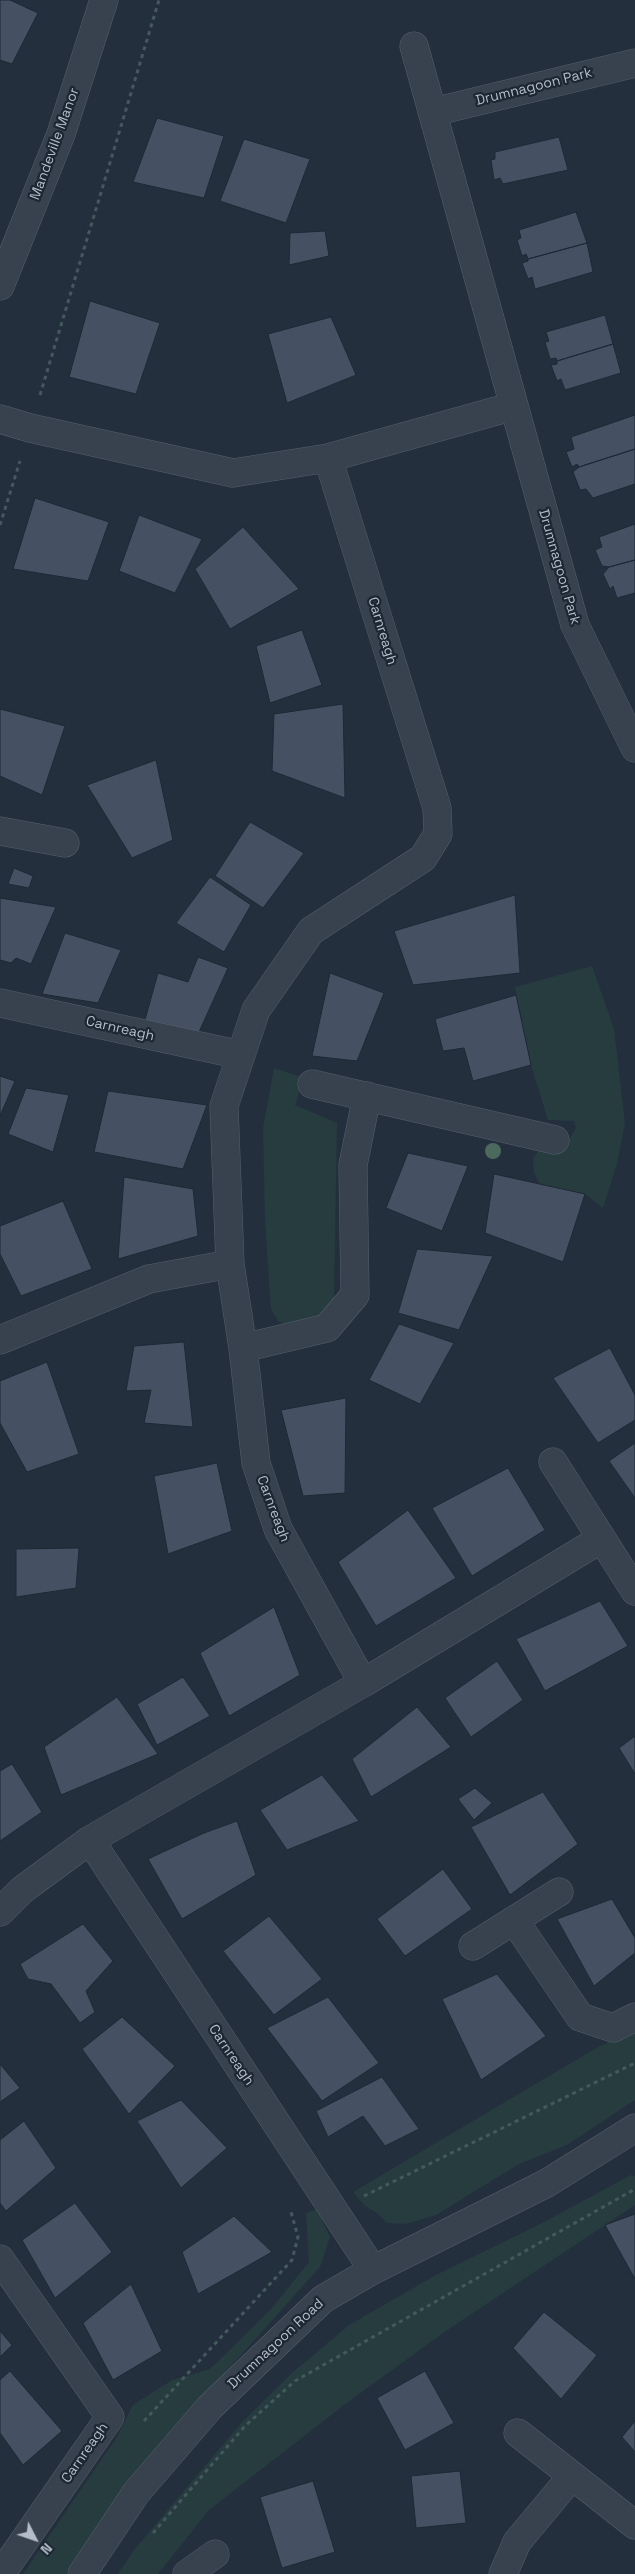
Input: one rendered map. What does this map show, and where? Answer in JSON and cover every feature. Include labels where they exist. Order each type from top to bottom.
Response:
[{"type":"street","name":"Mandeville Manor","points":[[0,286],[61,134],[104,0]]},
{"type":"street","name":"Drumnagoon Park","points":[[414,46],[575,626],[635,748]]},
{"type":"street","name":"Drumnagoon Park","points":[[433,112],[635,62]]},
{"type":"street","points":[[0,419],[30,428],[233,473],[328,458],[514,406]]},
{"type":"street","name":"Carnreagh","points":[[328,458],[437,808],[438,834],[423,858],[311,931],[256,1010],[224,1106],[230,1264],[243,1348],[256,1463],[278,1529],[362,1682]]},
{"type":"street","points":[[0,831],[65,843]]},
{"type":"street","name":"Carnreagh","points":[[0,1003],[241,1055]]},
{"type":"street","points":[[312,1084],[555,1140]]},
{"type":"street","points":[[243,1348],[327,1328],[355,1295],[353,1165],[367,1096]]},
{"type":"street","points":[[0,1340],[149,1278],[230,1264]]},
{"type":"street","points":[[553,1462],[635,1591]]},
{"type":"street","points":[[0,1912],[22,1890],[90,1840],[362,1682],[601,1539]]},
{"type":"street","name":"Carnreagh","points":[[90,1840],[373,2270]]},
{"type":"street","points":[[474,1946],[559,1892]]},
{"type":"street","points":[[514,1920],[580,2017],[613,2028],[635,2017]]},
{"type":"street","name":"Drumnagoon Road","points":[[82,2574],[136,2493],[210,2407],[323,2299],[373,2270],[547,2183],[635,2128]]},
{"type":"street","name":"Carnreagh","points":[[0,2259],[110,2417],[1,2574]]},
{"type":"street","points":[[518,2433],[635,2525]]},
{"type":"street","points":[[502,2574],[517,2542],[572,2476]]},
{"type":"street","points":[[187,2574],[215,2554]]},
{"type":"path","points":[[0,525],[98,210],[159,0]]},
{"type":"path","points":[[148,2540],[245,2426],[295,2381],[635,2188]]},
{"type":"green space","points":[[592,966],[614,1029],[625,1123],[617,1164],[603,1208],[585,1194],[540,1185],[534,1172],[533,1159],[538,1151],[570,1138],[576,1128],[574,1121],[548,1120],[531,1065],[515,987]]},
{"type":"green space","points":[[274,1068],[304,1078],[295,1105],[337,1123],[334,1301],[317,1322],[295,1327],[279,1322],[271,1309],[265,1222],[263,1129]]},
{"type":"green space","points":[[635,2029],[635,2100],[567,2145],[519,2164],[436,2215],[406,2224],[387,2223],[377,2213],[365,2206],[353,2192],[598,2047]]},
{"type":"green space","points":[[631,2175],[635,2176],[635,2205],[446,2331],[348,2402],[209,2510],[158,2574],[118,2574],[134,2550],[242,2422],[292,2373],[349,2325],[436,2275],[544,2222]]},
{"type":"green space","points":[[317,2209],[330,2237],[320,2267],[146,2461],[66,2574],[23,2574],[117,2437],[133,2405],[172,2380],[210,2369],[271,2309],[309,2262],[306,2213]]},
{"type":"building","points":[[0,0],[10,0],[38,13],[12,64],[0,60]]},
{"type":"building","points":[[157,118],[224,136],[204,198],[133,182]]},
{"type":"building","points":[[559,137],[568,170],[503,184],[500,178],[494,180],[491,160],[495,159],[495,152]]},
{"type":"building","points":[[244,139],[310,159],[286,223],[220,201]]},
{"type":"building","points":[[576,212],[587,243],[528,259],[526,254],[522,256],[517,240],[521,238],[519,230]]},
{"type":"building","points":[[325,231],[329,256],[289,265],[290,233]]},
{"type":"building","points":[[587,243],[593,272],[535,289],[532,277],[528,279],[522,263],[528,261],[528,259]]},
{"type":"building","points":[[90,301],[160,323],[136,394],[69,377]]},
{"type":"building","points":[[605,315],[613,344],[557,361],[556,358],[550,359],[545,342],[549,341],[546,332]]},
{"type":"building","points":[[331,317],[356,375],[287,403],[268,334]]},
{"type":"building","points":[[613,344],[621,373],[565,390],[561,379],[557,381],[551,365],[557,364],[557,361]]},
{"type":"building","points":[[635,415],[635,449],[579,467],[577,464],[572,467],[566,452],[574,449],[571,437]]},
{"type":"building","points":[[635,449],[635,484],[593,498],[586,489],[580,490],[573,472],[579,467]]},
{"type":"building","points":[[35,498],[109,522],[88,581],[13,569]]},
{"type":"building","points":[[139,515],[202,539],[175,593],[119,571]]},
{"type":"building","points":[[635,524],[635,560],[609,567],[602,566],[595,550],[602,547],[599,537]]},
{"type":"building","points":[[243,527],[299,589],[230,629],[195,569]]},
{"type":"building","points":[[635,560],[635,593],[617,598],[613,586],[610,589],[603,574],[609,567]]},
{"type":"building","points":[[302,630],[322,685],[270,703],[256,646]]},
{"type":"building","points":[[343,704],[345,798],[272,771],[274,714]]},
{"type":"building","points":[[0,709],[65,726],[42,795],[0,776]]},
{"type":"building","points":[[156,760],[173,840],[132,858],[87,785]]},
{"type":"building","points":[[250,822],[304,853],[263,908],[215,876]]},
{"type":"building","points":[[14,868],[33,876],[29,888],[8,884]]},
{"type":"building","points":[[210,877],[251,905],[224,952],[176,923]]},
{"type":"building","points":[[515,895],[520,973],[413,985],[394,931]]},
{"type":"building","points":[[0,898],[56,907],[31,964],[16,958],[11,963],[0,960]]},
{"type":"building","points":[[65,933],[121,950],[98,1003],[42,994]]},
{"type":"building","points":[[198,957],[228,968],[199,1032],[143,1027],[158,973],[188,982]]},
{"type":"building","points":[[330,973],[384,993],[357,1061],[312,1056]]},
{"type":"building","points":[[516,995],[531,1065],[473,1081],[464,1048],[443,1051],[435,1019]]},
{"type":"building","points":[[0,1076],[15,1081],[0,1116]]},
{"type":"building","points":[[26,1088],[69,1095],[53,1152],[8,1134]]},
{"type":"building","points":[[108,1091],[207,1105],[183,1169],[94,1152]]},
{"type":"building","points":[[408,1153],[468,1166],[442,1231],[386,1208]]},
{"type":"building","points":[[494,1174],[585,1194],[563,1262],[485,1233]]},
{"type":"building","points":[[124,1177],[193,1189],[198,1236],[118,1259]]},
{"type":"building","points":[[63,1201],[92,1269],[21,1296],[0,1254],[0,1226]]},
{"type":"building","points":[[417,1249],[493,1256],[459,1330],[398,1313]]},
{"type":"building","points":[[399,1324],[454,1343],[420,1404],[369,1380]]},
{"type":"building","points":[[184,1342],[193,1427],[144,1423],[151,1390],[126,1391],[134,1346]]},
{"type":"building","points":[[610,1348],[635,1395],[635,1420],[598,1443],[553,1378]]},
{"type":"building","points":[[47,1362],[79,1454],[27,1472],[0,1423],[0,1381]]},
{"type":"building","points":[[346,1398],[345,1493],[303,1496],[281,1410]]},
{"type":"building","points":[[635,1443],[635,1498],[609,1461]]},
{"type":"building","points":[[217,1463],[232,1531],[168,1554],[154,1476]]},
{"type":"building","points":[[508,1468],[545,1530],[472,1576],[432,1508]]},
{"type":"building","points":[[408,1510],[456,1578],[376,1626],[338,1562]]},
{"type":"building","points":[[79,1548],[76,1588],[16,1597],[16,1549]]},
{"type":"building","points":[[600,1601],[628,1646],[545,1691],[516,1639]]},
{"type":"building","points":[[274,1607],[300,1675],[229,1716],[200,1653]]},
{"type":"building","points":[[497,1661],[523,1700],[471,1737],[445,1698]]},
{"type":"building","points":[[183,1677],[210,1716],[157,1745],[137,1704]]},
{"type":"building","points":[[117,1697],[158,1754],[61,1795],[44,1747]]},
{"type":"building","points":[[417,1707],[451,1747],[371,1797],[352,1759]]},
{"type":"building","points":[[635,1736],[635,1774],[619,1748]]},
{"type":"building","points":[[12,1764],[42,1812],[0,1841],[0,1771]]},
{"type":"building","points":[[322,1775],[359,1821],[287,1850],[260,1810]]},
{"type":"building","points":[[475,1788],[492,1803],[474,1820],[458,1799]]},
{"type":"building","points":[[543,1792],[578,1844],[510,1895],[471,1827]]},
{"type":"building","points":[[237,1821],[256,1875],[182,1919],[148,1859],[204,1833]]},
{"type":"building","points":[[443,1869],[472,1909],[405,1956],[377,1919]]},
{"type":"building","points":[[612,1899],[635,1938],[635,1953],[594,1986],[557,1919]]},
{"type":"building","points":[[269,1916],[322,1979],[274,2015],[223,1951]]},
{"type":"building","points":[[83,1924],[113,1961],[86,1991],[95,2012],[80,2023],[51,1984],[28,1979],[20,1964]]},
{"type":"building","points":[[497,1974],[546,2036],[481,2080],[442,1999]]},
{"type":"building","points":[[328,1997],[379,2063],[322,2101],[267,2028]]},
{"type":"building","points":[[122,2017],[175,2066],[129,2114],[82,2049]]},
{"type":"building","points":[[0,2064],[20,2088],[0,2102]]},
{"type":"building","points":[[382,2077],[419,2129],[385,2146],[363,2116],[328,2137],[316,2111]]},
{"type":"building","points":[[181,2100],[227,2148],[181,2188],[137,2121]]},
{"type":"building","points":[[24,2121],[56,2168],[6,2211],[0,2203],[0,2140]]},
{"type":"building","points":[[75,2203],[112,2252],[55,2298],[22,2240]]},
{"type":"building","points":[[635,2214],[635,2279],[605,2225]]},
{"type":"building","points":[[234,2216],[272,2252],[198,2294],[182,2252]]},
{"type":"building","points":[[131,2284],[162,2351],[113,2380],[83,2323]]},
{"type":"building","points":[[544,2312],[597,2355],[561,2399],[513,2348]]},
{"type":"building","points":[[0,2331],[12,2345],[0,2357]]},
{"type":"building","points":[[10,2371],[62,2431],[23,2465],[0,2433],[0,2380]]},
{"type":"building","points":[[425,2371],[454,2423],[405,2450],[377,2398]]},
{"type":"building","points":[[635,2421],[635,2452],[622,2437]]},
{"type":"building","points":[[460,2471],[466,2523],[416,2528],[411,2476]]},
{"type":"building","points":[[313,2481],[335,2552],[282,2568],[260,2497]]}]
